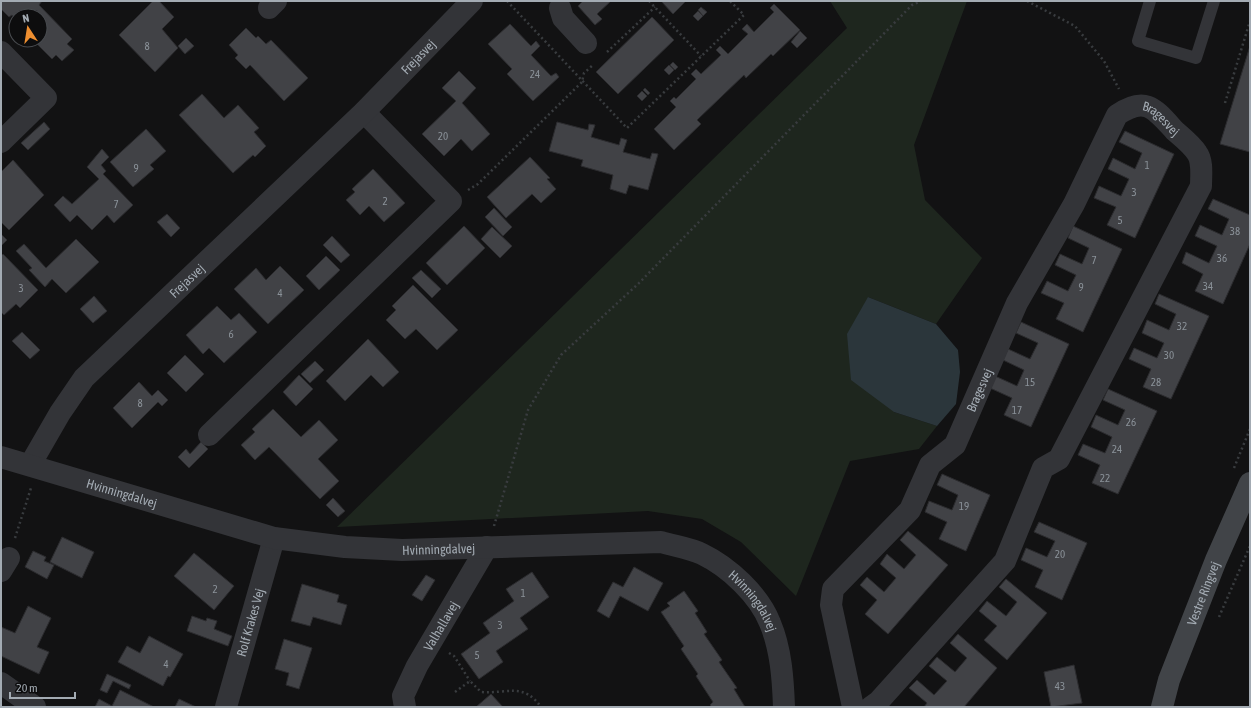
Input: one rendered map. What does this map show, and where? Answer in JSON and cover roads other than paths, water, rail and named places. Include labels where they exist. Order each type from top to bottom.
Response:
[{"type":"main road","name":"Vestre Ringvej","points":[[1162,707],[1169,680],[1213,567],[1250,483]]},
{"type":"street","name":"Frejasvej","points":[[30,465],[60,413],[84,378],[364,112],[472,1]]},
{"type":"street","points":[[560,3],[563,18],[586,43]]},
{"type":"street","points":[[1,52],[46,98],[1,142]]},
{"type":"street","name":"Bragesvej","points":[[853,707],[831,605],[833,589],[910,510],[930,465],[955,446],[1018,303],[1074,204],[1117,115],[1128,108],[1140,105],[1152,107],[1198,153],[1201,171],[1200,186],[1059,459],[1043,468],[1005,561],[878,702],[871,707]]},
{"type":"street","points":[[209,435],[451,201],[364,112]]},
{"type":"street","name":"Hvinningdalvej","points":[[1,457],[274,538],[345,547],[402,550],[661,542],[702,553],[728,569],[752,593],[770,622],[783,672],[784,707]]},
{"type":"street","name":"Rolf Krakes Vej","points":[[226,707],[274,538]]},
{"type":"street","name":"Valhallavej","points":[[405,707],[403,696],[417,666],[487,547]]},
{"type":"street","points":[[1,683],[34,707]]},
{"type":"lane","points":[[1150,1],[1138,41],[1196,58],[1214,1]]}]
